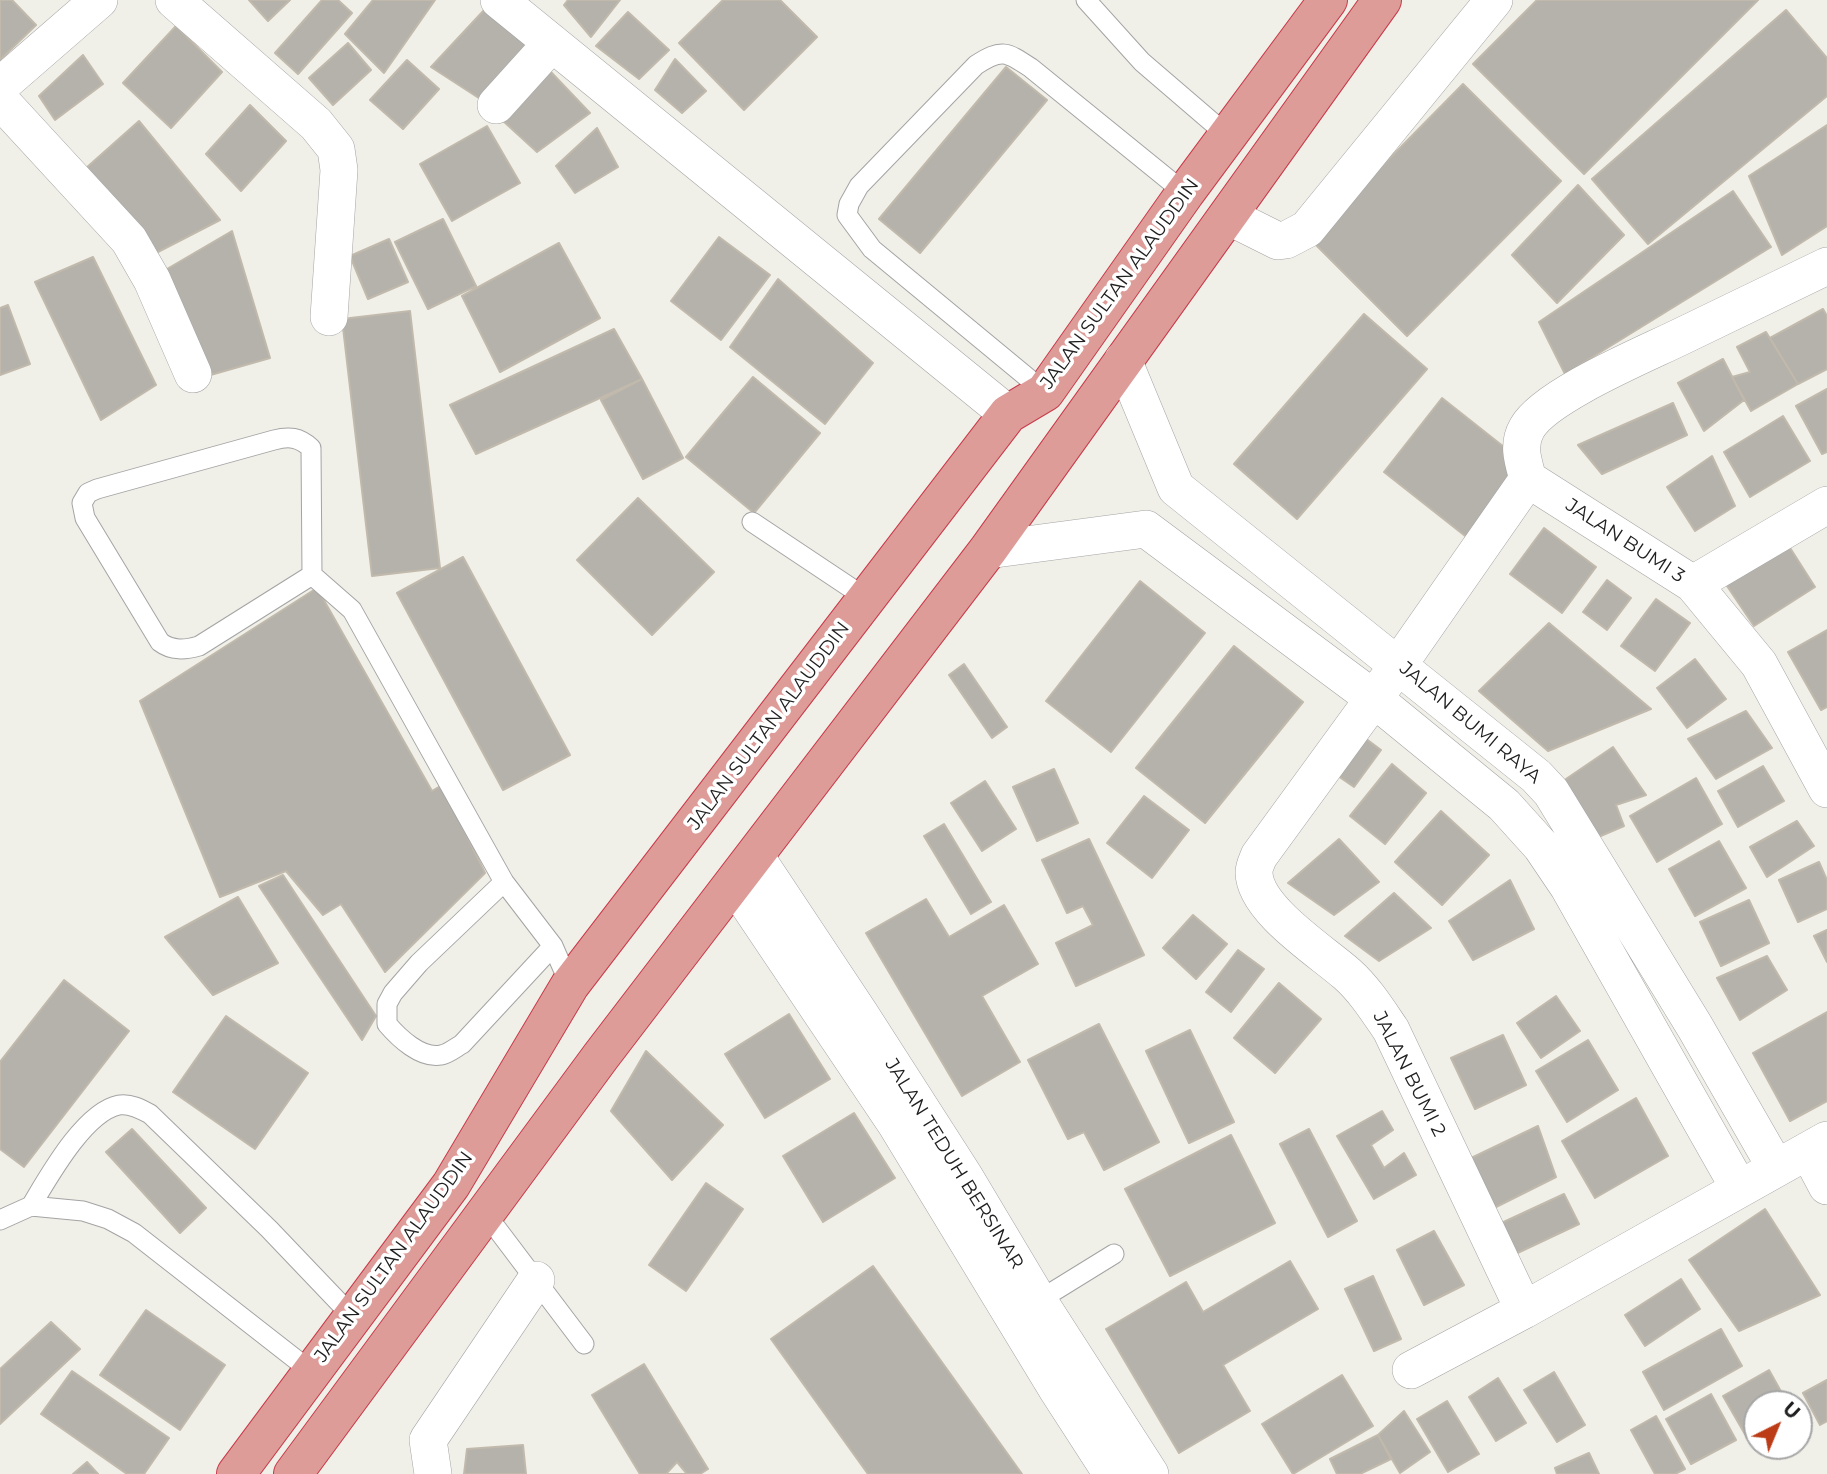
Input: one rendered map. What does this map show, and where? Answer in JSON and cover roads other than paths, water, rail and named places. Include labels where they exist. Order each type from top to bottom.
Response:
[{"type":"highway","name":"JALAN SULTAN ALAUDDIN","points":[[236,1474],[451,1185],[570,985],[1008,414],[1045,392],[1185,193],[1328,0]]},
{"type":"highway","points":[[293,1474],[601,1056],[988,550],[1382,0]]},
{"type":"highway","points":[[451,1185],[485,1213]]},
{"type":"street","points":[[0,86],[99,0]]},
{"type":"street","points":[[174,0],[306,114],[336,149],[340,170],[329,317]]},
{"type":"street","points":[[499,0],[1008,414]]},
{"type":"street","points":[[1228,216],[1278,241],[1286,240],[1307,229],[1494,0]]},
{"type":"street","points":[[496,105],[552,43]]},
{"type":"street","points":[[0,100],[135,248],[193,374]]},
{"type":"street","points":[[1399,664],[1528,479],[1521,443],[1528,426],[1541,412],[1604,374],[1827,266]]},
{"type":"street","name":"JALAN BUMI RAYA","points":[[1123,360],[1176,488],[1399,664],[1536,776],[1551,792],[1695,1027],[1776,1168]]},
{"type":"street","name":"JALAN BUMI 3","points":[[1528,479],[1693,584],[1759,664],[1817,744],[1827,789]]},
{"type":"street","points":[[1146,529],[1176,488]]},
{"type":"street","points":[[1693,584],[1827,505]]},
{"type":"street","points":[[988,550],[1146,529],[1373,698],[1504,805],[1541,846],[1569,886],[1739,1188]]},
{"type":"street","name":"JALAN BUMI 2","points":[[1399,664],[1259,856],[1254,870],[1257,885],[1268,906],[1349,976],[1391,1030],[1524,1310]]},
{"type":"street","name":"JALAN TEDUH BERSINAR","points":[[744,869],[909,1117],[1026,1308],[1150,1474]]},
{"type":"street","points":[[1411,1370],[1818,1146],[1827,1186]]},
{"type":"street","points":[[433,1474],[428,1440],[536,1280]]},
{"type":"street","name":"JALAN TEDUH BERSINAR","points":[[1026,1308],[1057,1389],[1112,1474]]},
{"type":"lane","points":[[1086,0],[1142,62],[1227,135]]},
{"type":"lane","points":[[1045,392],[872,249],[847,215],[849,204],[859,186],[976,65],[992,54],[1009,53],[1185,193]]},
{"type":"lane","points":[[312,575],[199,646],[186,650],[167,647],[160,642],[85,518],[82,503],[88,494],[97,489],[274,440],[287,437],[298,439],[311,448],[312,575],[357,617],[505,882],[553,946],[570,985]]},
{"type":"lane","points":[[752,522],[866,598]]},
{"type":"lane","points":[[505,882],[419,963],[393,993],[387,1004],[387,1024],[401,1039],[419,1051],[432,1056],[444,1055],[462,1044],[553,946]]},
{"type":"lane","points":[[31,1206],[65,1150],[98,1116],[118,1105],[130,1105],[150,1114],[269,1229],[353,1317]]},
{"type":"lane","points":[[0,1220],[31,1206],[83,1211],[108,1219],[134,1233],[312,1372]]},
{"type":"lane","points":[[485,1213],[584,1343]]},
{"type":"lane","points":[[1026,1308],[1114,1254]]}]
